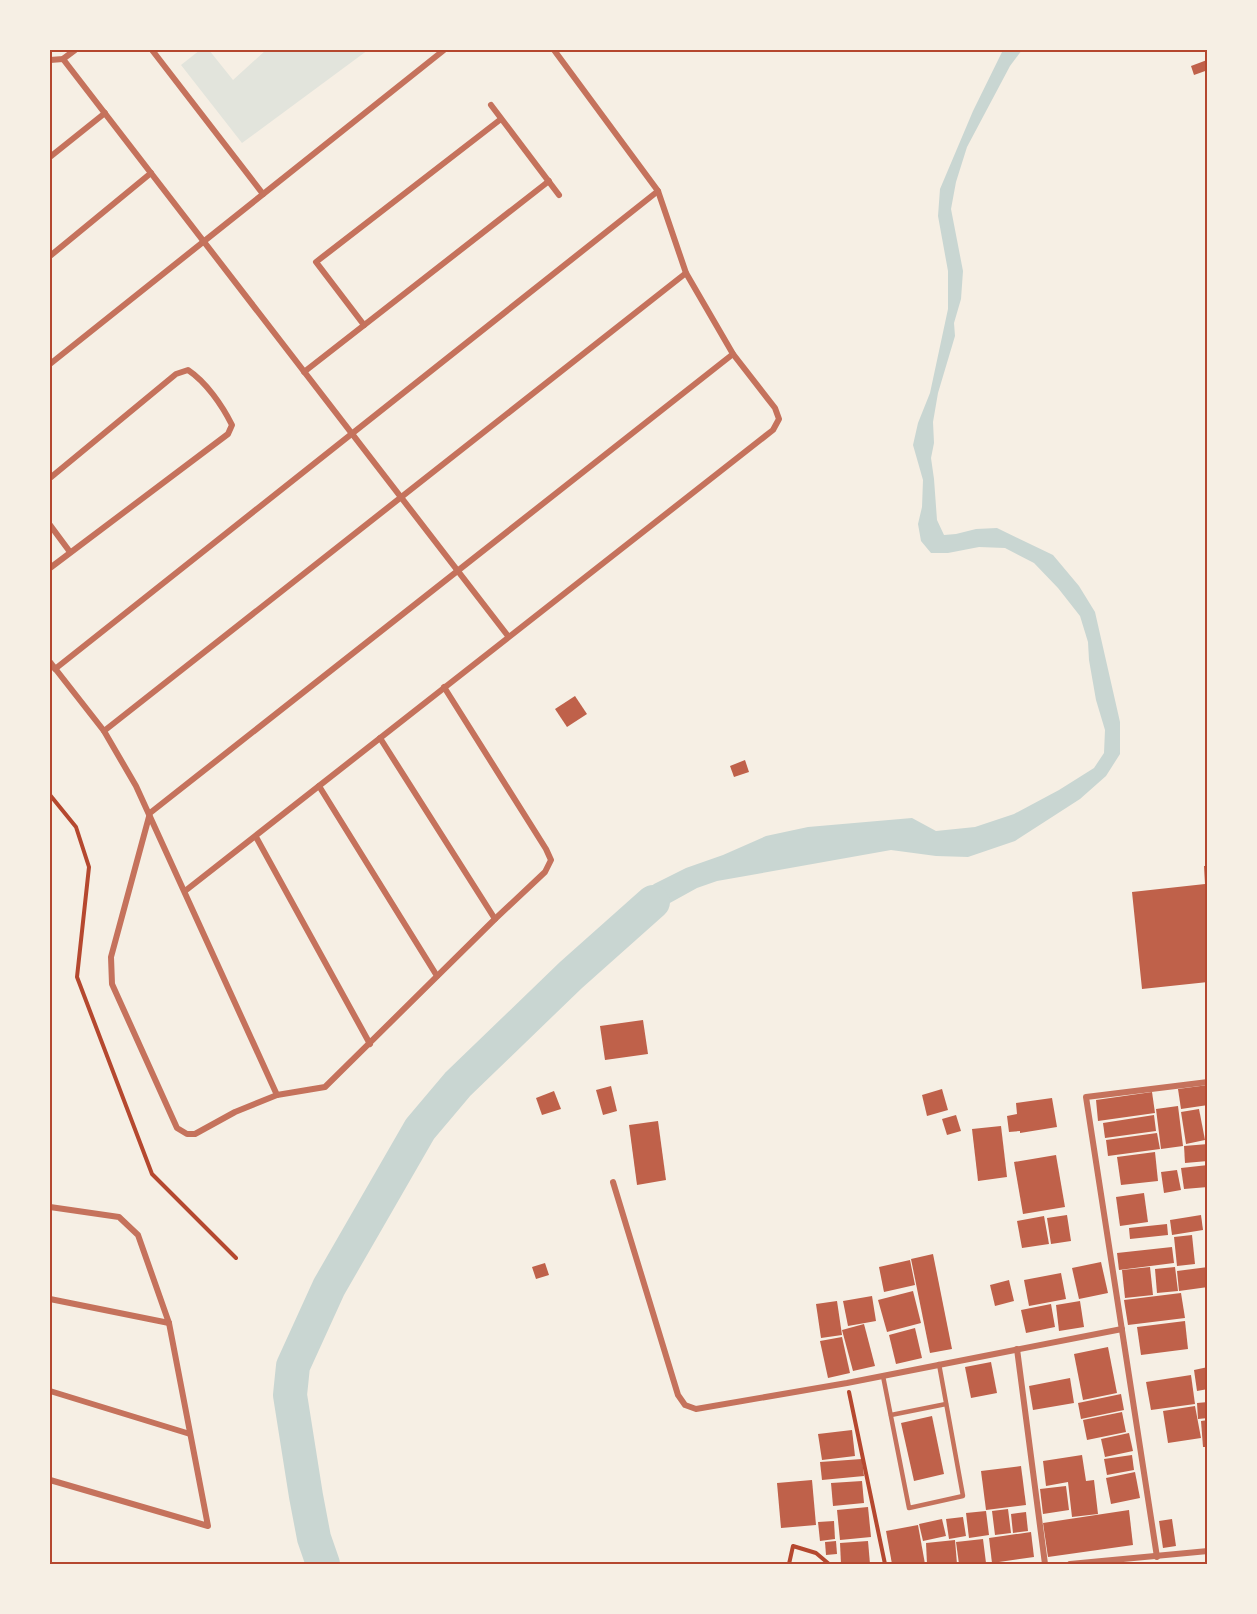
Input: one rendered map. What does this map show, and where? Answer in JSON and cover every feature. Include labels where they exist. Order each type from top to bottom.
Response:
[{"type":"street","points":[[50,60],[63,59],[75,50]]},
{"type":"street","points":[[152,50],[263,194]]},
{"type":"street","points":[[50,364],[444,50]]},
{"type":"street","points":[[185,891],[773,430],[779,419],[776,408],[733,354],[686,273],[658,191],[554,50]]},
{"type":"street","points":[[63,59],[508,636]]},
{"type":"street","points":[[491,105],[560,195]]},
{"type":"street","points":[[50,157],[105,113]]},
{"type":"street","points":[[364,325],[316,262],[501,119]]},
{"type":"street","points":[[50,256],[151,173]]},
{"type":"street","points":[[304,372],[549,181]]},
{"type":"street","points":[[55,669],[658,191]]},
{"type":"street","points":[[104,731],[686,273]]},
{"type":"street","points":[[444,687],[551,860],[545,872],[325,1087],[277,1095],[235,1112],[195,1134],[187,1134],[177,1128],[112,984],[111,957],[150,813],[733,354]]},
{"type":"street","points":[[50,478],[176,374],[188,370],[197,376],[227,414],[232,425],[228,434],[50,568]]},
{"type":"street","points":[[50,525],[70,552]]},
{"type":"street","points":[[50,662],[104,731],[150,813],[277,1095]]},
{"type":"street","points":[[380,738],[495,919]]},
{"type":"street","points":[[320,786],[437,976]]},
{"type":"street","points":[[256,837],[370,1044]]},
{"type":"street","points":[[1157,1557],[1086,1097],[1208,1082]]},
{"type":"street","points":[[613,1182],[678,1395],[685,1405],[696,1409],[847,1383],[1122,1329]]},
{"type":"street","points":[[50,1207],[119,1217],[138,1235],[169,1323],[208,1526],[50,1480]]},
{"type":"street","points":[[50,1299],[169,1323]]},
{"type":"street","points":[[1017,1348],[1045,1564]]},
{"type":"street","points":[[50,1391],[190,1434]]},
{"type":"street","points":[[1070,1564],[1208,1551]]},
{"type":"lane","points":[[883,1376],[909,1508],[963,1496],[939,1364]]},
{"type":"lane","points":[[891,1415],[946,1404]]},
{"type":"path","points":[[50,795],[76,827],[89,867],[77,977],[152,1174],[236,1258]]},
{"type":"path","points":[[847,1383],[885,1564]]},
{"type":"path","points":[[789,1564],[793,1546],[816,1553],[829,1564]]},
{"type":"shaded area","points":[[200,50],[209,50],[233,80],[266,50],[368,50],[242,143],[181,65]]},
{"type":"shaded area","points":[[1003,50],[1022,50],[1010,66],[967,147],[956,182],[951,209],[963,271],[961,299],[954,323],[955,336],[938,393],[933,422],[934,443],[931,458],[937,520],[944,535],[997,528],[1053,555],[1079,586],[1095,612],[1120,722],[1120,754],[1106,776],[1080,799],[1015,841],[968,857],[936,856],[891,850],[717,881],[697,888],[659,909],[626,942],[611,921],[654,884],[686,868],[766,836],[808,827],[912,818],[936,831],[975,827],[1014,814],[1059,790],[1094,768],[1104,753],[1105,730],[1096,700],[1088,642],[1080,616],[1058,588],[1034,563],[1005,548],[979,547],[948,553],[931,553],[921,541],[918,524],[922,507],[923,480],[913,445],[918,423],[930,393],[948,309],[948,271],[938,216],[940,189],[973,111]]},
{"type":"building","points":[[1207,60],[1208,70],[1194,75],[1191,66]]},
{"type":"building","points":[[575,696],[587,714],[567,727],[555,709]]},
{"type":"building","points":[[745,760],[749,772],[734,777],[730,766]]},
{"type":"building","points":[[1204,866],[1208,866],[1208,982],[1142,989],[1132,892],[1205,884]]},
{"type":"building","points":[[643,1020],[648,1054],[605,1060],[600,1026]]},
{"type":"building","points":[[1208,1085],[1208,1105],[1181,1109],[1178,1089]]},
{"type":"building","points":[[611,1086],[617,1111],[603,1115],[596,1090]]},
{"type":"building","points":[[942,1089],[948,1110],[927,1116],[922,1095]]},
{"type":"building","points":[[554,1091],[561,1109],[542,1115],[536,1098]]},
{"type":"building","points":[[1152,1092],[1155,1113],[1098,1121],[1096,1100]]},
{"type":"building","points":[[1052,1098],[1057,1127],[1020,1133],[1020,1131],[1009,1132],[1007,1116],[1017,1114],[1016,1103]]},
{"type":"building","points":[[1178,1106],[1183,1146],[1161,1149],[1156,1109]]},
{"type":"building","points":[[1199,1109],[1205,1140],[1186,1144],[1181,1112]]},
{"type":"building","points":[[956,1115],[961,1131],[947,1135],[942,1119]]},
{"type":"building","points":[[1154,1115],[1156,1131],[1105,1138],[1103,1123]]},
{"type":"building","points":[[658,1121],[666,1180],[637,1185],[629,1125]]},
{"type":"building","points":[[1001,1126],[1007,1177],[978,1181],[972,1129]]},
{"type":"building","points":[[1157,1133],[1160,1149],[1108,1156],[1106,1140]]},
{"type":"building","points":[[1208,1144],[1208,1161],[1185,1163],[1184,1146]]},
{"type":"building","points":[[1155,1152],[1158,1181],[1121,1185],[1117,1157]]},
{"type":"building","points":[[1056,1155],[1065,1207],[1023,1214],[1014,1162]]},
{"type":"building","points":[[1208,1165],[1208,1187],[1184,1189],[1181,1168]]},
{"type":"building","points":[[1177,1170],[1181,1190],[1164,1193],[1161,1172]]},
{"type":"building","points":[[1144,1193],[1148,1222],[1120,1226],[1116,1197]]},
{"type":"building","points":[[1067,1215],[1071,1241],[1051,1244],[1047,1218]]},
{"type":"building","points":[[1201,1215],[1203,1230],[1172,1235],[1170,1220]]},
{"type":"building","points":[[1044,1216],[1049,1244],[1022,1248],[1017,1221]]},
{"type":"building","points":[[1167,1224],[1168,1235],[1130,1239],[1129,1228]]},
{"type":"building","points":[[1192,1235],[1195,1264],[1177,1266],[1174,1237]]},
{"type":"building","points":[[1172,1247],[1174,1263],[1119,1270],[1117,1253]]},
{"type":"building","points":[[933,1254],[952,1349],[930,1353],[911,1259]]},
{"type":"building","points":[[910,1260],[915,1285],[884,1292],[879,1267]]},
{"type":"building","points":[[1101,1262],[1108,1293],[1079,1299],[1072,1268]]},
{"type":"building","points":[[545,1263],[549,1275],[536,1279],[532,1267]]},
{"type":"building","points":[[1150,1267],[1153,1295],[1125,1298],[1122,1270]]},
{"type":"building","points":[[1175,1267],[1178,1291],[1157,1293],[1155,1269]]},
{"type":"building","points":[[1208,1267],[1208,1287],[1179,1291],[1177,1271]]},
{"type":"building","points":[[1061,1273],[1066,1299],[1029,1306],[1024,1280]]},
{"type":"building","points":[[1009,1280],[1014,1301],[995,1306],[990,1285]]},
{"type":"building","points":[[913,1291],[921,1323],[887,1332],[878,1300]]},
{"type":"building","points":[[1181,1293],[1185,1318],[1128,1325],[1124,1300]]},
{"type":"building","points":[[872,1296],[876,1321],[848,1326],[843,1301]]},
{"type":"building","points":[[837,1301],[842,1335],[821,1338],[816,1304]]},
{"type":"building","points":[[1080,1301],[1084,1327],[1059,1331],[1056,1305]]},
{"type":"building","points":[[1051,1304],[1055,1327],[1026,1333],[1021,1310]]},
{"type":"building","points":[[1185,1321],[1188,1349],[1141,1355],[1137,1327]]},
{"type":"building","points":[[864,1324],[875,1366],[853,1371],[842,1330]]},
{"type":"building","points":[[915,1328],[922,1358],[896,1364],[889,1335]]},
{"type":"building","points":[[842,1337],[850,1373],[828,1378],[820,1341]]},
{"type":"building","points":[[1108,1347],[1117,1393],[1083,1400],[1074,1354]]},
{"type":"building","points":[[991,1362],[997,1393],[971,1398],[965,1367]]},
{"type":"building","points":[[1208,1367],[1208,1389],[1197,1391],[1194,1370]]},
{"type":"building","points":[[1191,1375],[1195,1404],[1151,1410],[1146,1382]]},
{"type":"building","points":[[1070,1378],[1074,1403],[1033,1410],[1029,1386]]},
{"type":"building","points":[[1121,1394],[1124,1410],[1081,1419],[1078,1403]]},
{"type":"building","points":[[1208,1402],[1208,1418],[1198,1419],[1197,1403]]},
{"type":"building","points":[[1195,1406],[1201,1438],[1168,1443],[1163,1411]]},
{"type":"building","points":[[1122,1412],[1126,1432],[1087,1440],[1083,1420]]},
{"type":"building","points":[[932,1416],[944,1474],[914,1481],[901,1423]]},
{"type":"building","points":[[1208,1420],[1208,1447],[1203,1447],[1201,1421]]},
{"type":"building","points":[[852,1430],[855,1456],[822,1460],[818,1434]]},
{"type":"building","points":[[1129,1433],[1133,1451],[1105,1457],[1101,1439]]},
{"type":"building","points":[[1082,1455],[1086,1481],[1094,1480],[1098,1514],[1072,1517],[1068,1482],[1046,1486],[1043,1461]]},
{"type":"building","points":[[1132,1455],[1134,1470],[1107,1475],[1104,1459]]},
{"type":"building","points":[[862,1459],[864,1476],[822,1480],[820,1462]]},
{"type":"building","points":[[1021,1466],[1026,1505],[986,1510],[981,1471]]},
{"type":"building","points":[[1135,1472],[1140,1498],[1111,1504],[1106,1478]]},
{"type":"building","points":[[812,1480],[816,1525],[781,1528],[777,1483]]},
{"type":"building","points":[[862,1481],[864,1503],[833,1506],[831,1483]]},
{"type":"building","points":[[1066,1486],[1069,1510],[1043,1514],[1040,1489]]},
{"type":"building","points":[[868,1507],[871,1537],[840,1540],[837,1510]]},
{"type":"building","points":[[1008,1509],[1011,1533],[995,1535],[992,1511]]},
{"type":"building","points":[[1129,1510],[1133,1545],[1048,1557],[1043,1523]]},
{"type":"building","points":[[986,1511],[989,1535],[969,1538],[966,1513]]},
{"type":"building","points":[[1026,1512],[1028,1531],[1013,1533],[1011,1514]]},
{"type":"building","points":[[963,1517],[966,1536],[949,1539],[946,1519]]},
{"type":"building","points":[[942,1519],[946,1536],[923,1541],[919,1524]]},
{"type":"building","points":[[1172,1519],[1176,1546],[1163,1548],[1159,1521]]},
{"type":"building","points":[[834,1521],[835,1539],[820,1541],[818,1522]]},
{"type":"building","points":[[918,1525],[925,1564],[892,1564],[886,1531]]},
{"type":"building","points":[[1031,1532],[1034,1557],[992,1563],[989,1538]]},
{"type":"building","points":[[983,1539],[986,1563],[959,1564],[956,1542]]},
{"type":"building","points":[[955,1540],[957,1564],[927,1564],[926,1543]]},
{"type":"building","points":[[836,1541],[837,1554],[826,1555],[825,1542]]},
{"type":"building","points":[[868,1541],[870,1564],[841,1564],[840,1543]]},
{"type":"waterway","points":[[323,1564],[314,1538],[290,1395],[293,1366],[329,1287],[420,1129],[458,1084],[571,975],[653,902]]}]
